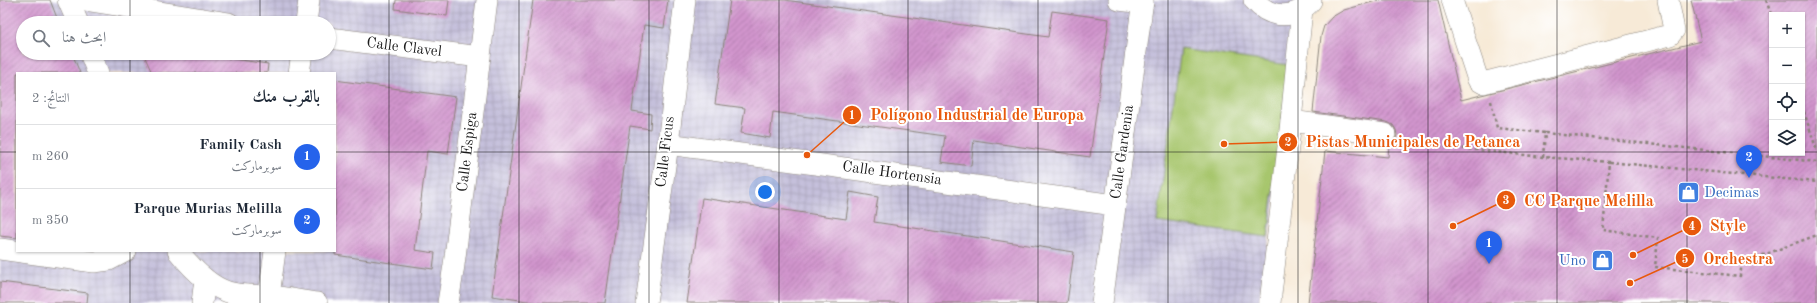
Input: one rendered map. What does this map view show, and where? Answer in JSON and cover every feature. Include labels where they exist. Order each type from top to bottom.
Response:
[{"type":"street","points":[[68,0],[75,16]]},
{"type":"street","points":[[84,0],[185,16]]},
{"type":"street","points":[[307,16],[309,0]]},
{"type":"street","name":"Calle Espiga","points":[[448,303],[488,0]]},
{"type":"street","name":"Calle Ficus","points":[[646,303],[668,144],[684,0]]},
{"type":"street","points":[[1119,0],[1143,2]]},
{"type":"street","points":[[1254,0],[1267,12],[1276,15],[1294,14],[1307,5]]},
{"type":"street","points":[[1446,0],[1458,66]]},
{"type":"street","points":[[1452,0],[1478,80],[1483,83],[1670,35],[1674,30],[1678,4]]},
{"type":"street","name":"Calle Gardenia","points":[[1102,303],[1143,2]]},
{"type":"street","points":[[1270,303],[1291,121],[1307,5]]},
{"type":"street","name":"Calle Clavel","points":[[336,39],[480,57]]},
{"type":"street","points":[[93,60],[98,72]]},
{"type":"street","points":[[299,72],[301,60]]},
{"type":"street","points":[[1291,121],[1393,138]]},
{"type":"street","name":"Calle Hortensia","points":[[668,144],[1115,205]]},
{"type":"street","points":[[0,249],[16,251]]},
{"type":"street","points":[[22,252],[94,262],[109,260],[124,252]]},
{"type":"street","points":[[179,252],[188,264],[205,279],[227,292],[317,303]]},
{"type":"street","points":[[269,296],[275,252]]},
{"type":"street","points":[[202,303],[205,279]]},
{"type":"path","points":[[1766,0],[1770,12]]},
{"type":"path","points":[[1805,115],[1817,151]]},
{"type":"path","points":[[1543,157],[1545,133],[1817,162]]},
{"type":"path","points":[[1393,138],[1543,157],[1817,182]]},
{"type":"path","points":[[1609,162],[1603,230],[1658,238],[1655,267],[1740,276],[1742,263],[1817,235]]},
{"type":"shaded area","points":[[0,0],[1307,0],[1259,303],[0,303]]},
{"type":"green space","points":[[1181,49],[1289,65],[1268,237],[1157,222]]},
{"type":"building","points":[[0,0],[50,0],[56,16],[16,16],[16,60],[75,60],[80,72],[16,72],[16,238],[0,236]]},
{"type":"building","points":[[396,0],[449,0],[447,16],[395,9]]},
{"type":"building","points":[[533,0],[668,0],[664,28],[644,25],[632,111],[651,114],[650,129],[630,126],[605,303],[541,303],[492,296]]},
{"type":"building","points":[[730,0],[785,0],[1048,37],[1052,11],[1109,19],[1090,157],[974,140],[971,166],[941,162],[945,136],[773,112],[770,138],[741,133],[745,108],[715,104]]},
{"type":"building","points":[[1380,0],[1438,0],[1461,100],[1701,41],[1691,0],[1817,0],[1817,303],[1308,303],[1325,151],[1388,157],[1389,145],[1395,141],[1397,135],[1393,125],[1387,122],[1313,112],[1321,36],[1324,26],[1332,17],[1344,10]]},
{"type":"building","points":[[146,60],[240,60],[268,64],[267,72],[152,72]]},
{"type":"building","points":[[336,80],[456,97],[448,154],[427,151],[415,250],[435,253],[433,269],[335,255]]},
{"type":"building","points":[[850,192],[878,197],[874,222],[1074,252],[1067,303],[687,303],[702,198],[846,219]]},
{"type":"building","points":[[0,282],[88,293],[87,303],[0,303]]},
{"type":"place","name":"Pistas Municipales de Petanca","points":[[1224,144]]},
{"type":"place","name":"Polígono Industrial de Europa","points":[[807,155]]},
{"type":"place","name":"Parque Murias Melilla","points":[[1749,178]]},
{"type":"place","name":"Decimas","points":[[1689,193]]},
{"type":"place","name":"CC Parque Melilla","points":[[1453,226]]},
{"type":"place","name":"Style","points":[[1633,255]]},
{"type":"place","name":"Uno","points":[[1602,261]]},
{"type":"place","name":"Family Cash","points":[[1489,264]]},
{"type":"place","name":"Orchestra","points":[[1630,283]]}]
